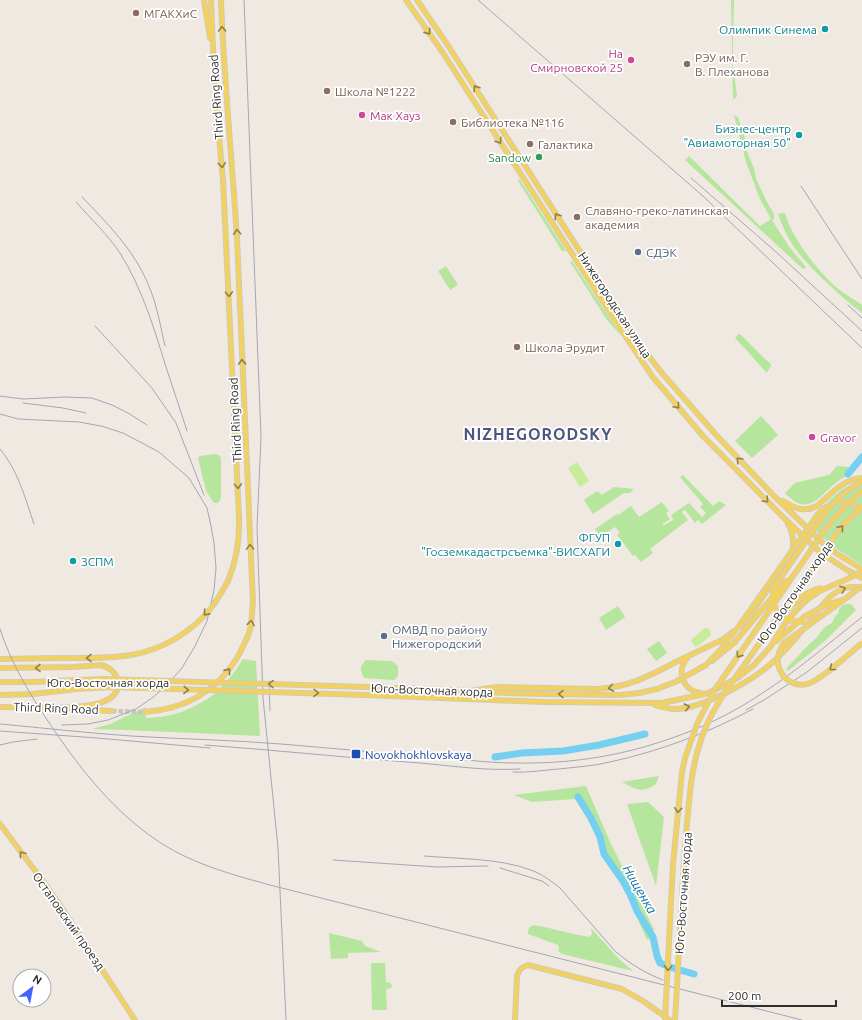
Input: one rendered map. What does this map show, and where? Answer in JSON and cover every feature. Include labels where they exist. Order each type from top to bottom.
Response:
[{"type":"main road","points":[[204,0],[213,62]]},
{"type":"main road","name":"Third Ring Road","points":[[0,659],[112,657],[133,655],[149,651],[171,642],[194,626],[213,606],[228,581],[236,558],[240,516],[223,180],[213,62],[211,0]]},
{"type":"main road","name":"Third Ring Road","points":[[145,712],[170,708],[189,702],[204,694],[232,666],[238,656],[250,629],[252,613],[253,602],[234,178],[228,126],[221,0]]},
{"type":"main road","name":"Нижегородская улица","points":[[406,0],[443,54],[652,376],[703,436],[785,519],[832,560],[862,578]]},
{"type":"main road","name":"Нижегородская улица","points":[[417,0],[648,355],[674,388],[711,430],[776,498],[827,546],[862,570]]},
{"type":"main road","points":[[776,498],[797,509],[808,510],[817,506],[844,483],[853,480],[862,480]]},
{"type":"main road","points":[[816,614],[803,622],[789,620],[781,616],[773,601],[773,591],[828,509],[843,494],[862,480]]},
{"type":"main road","name":"Юго-Восточная хорда","points":[[665,1020],[673,864],[682,772],[697,724],[714,691],[808,554],[834,519],[850,501],[862,491]]},
{"type":"main road","points":[[706,665],[739,626],[818,514],[828,505],[836,502],[849,503],[862,508]]},
{"type":"main road","name":"Юго-Восточная хорда","points":[[675,1020],[683,866],[690,787],[700,742],[713,711],[722,696],[837,533],[862,508]]},
{"type":"main road","points":[[470,691],[497,687],[597,689],[623,686],[648,676],[722,640],[745,622],[789,560],[793,552],[794,541],[790,528],[785,519]]},
{"type":"main road","name":"Юго-Восточная хорда","points":[[0,682],[115,679],[542,694],[620,695],[639,693],[657,689],[675,682],[706,665],[720,655],[734,643],[808,554]]},
{"type":"main road","points":[[770,628],[796,601],[805,594],[849,579],[862,570]]},
{"type":"main road","points":[[771,646],[799,606],[809,598],[833,585]]},
{"type":"main road","points":[[649,704],[676,709],[687,707],[714,699],[743,684],[761,672],[786,650],[831,595],[839,589],[849,586],[862,587]]},
{"type":"main road","name":"Юго-Восточная хорда","points":[[0,695],[33,694],[110,687],[537,701],[649,704],[662,703],[705,694],[739,677],[762,658],[771,646],[804,617],[826,605],[845,599],[862,587]]},
{"type":"main road","points":[[845,599],[784,643],[779,653],[778,660],[780,672],[794,683],[807,685],[821,677],[862,643]]},
{"type":"main road","points":[[691,655],[684,663],[682,668],[682,677],[690,689],[705,694]]},
{"type":"main road","points":[[0,668],[101,665],[112,671],[116,678],[117,686],[115,693],[111,698],[104,702],[92,705],[52,708]]},
{"type":"main road","name":"Third Ring Road","points":[[0,706],[112,711]]},
{"type":"main road","name":"Остаповский проезд","points":[[0,824],[46,884],[135,1020]]},
{"type":"main road","points":[[515,1020],[517,976],[519,970],[528,965],[622,989],[643,1001],[670,1020]]},
{"type":"green space","points":[[731,0],[734,0],[733,67],[737,95],[736,98],[733,99]]},
{"type":"green space","points":[[734,115],[738,117],[756,179],[774,214],[774,219],[772,220],[790,248],[806,267],[803,269],[685,160],[689,156],[760,226],[771,219],[760,199],[746,162]]},
{"type":"green space","points":[[518,179],[520,180],[566,251],[562,251]]},
{"type":"green space","points":[[785,213],[793,232],[806,253],[821,272],[836,287],[862,305],[862,313],[826,282],[794,247],[778,214]]},
{"type":"green space","points":[[572,261],[622,337],[607,320],[570,262]]},
{"type":"green space","points":[[446,266],[458,285],[450,290],[438,271]]},
{"type":"green space","points":[[738,334],[741,335],[771,364],[767,372],[735,338]]},
{"type":"green space","points":[[761,416],[778,435],[752,458],[735,441]]},
{"type":"green space","points":[[214,454],[219,455],[221,458],[221,496],[218,503],[214,503],[206,491],[198,458],[200,456]]},
{"type":"green space","points":[[577,462],[589,481],[580,487],[568,468]]},
{"type":"green space","points":[[837,466],[848,467],[853,474],[841,479],[821,497],[814,501],[808,504],[801,504],[794,501],[785,493],[795,483],[829,475]]},
{"type":"green space","points":[[683,475],[713,506],[719,501],[726,505],[702,524],[698,520],[695,523],[685,510],[682,512],[688,520],[650,549],[653,553],[641,562],[635,555],[633,556],[617,535],[620,532],[615,527],[600,537],[595,529],[631,506],[639,517],[662,502],[669,511],[666,513],[670,519],[663,524],[663,526],[673,520],[671,515],[689,503],[702,517],[706,513],[700,507],[703,504],[680,477]]},
{"type":"green space","points":[[862,482],[862,506],[845,500],[827,502],[847,486]]},
{"type":"green space","points":[[614,487],[634,489],[630,493],[624,493],[593,514],[584,500],[597,491],[602,495]]},
{"type":"green space","points":[[836,505],[850,506],[862,513],[862,565],[832,546],[812,527],[822,514]]},
{"type":"green space","points":[[851,604],[856,610],[825,641],[788,671],[786,669],[824,628],[832,623],[835,616],[838,614],[839,609],[843,605]]},
{"type":"green space","points":[[618,606],[625,617],[606,630],[599,618]]},
{"type":"green space","points":[[705,628],[708,628],[711,635],[698,646],[695,646],[691,641],[692,639]]},
{"type":"green space","points":[[659,641],[667,653],[656,661],[647,649]]},
{"type":"green space","points":[[243,659],[256,661],[260,736],[92,729],[110,724],[146,707],[146,718],[176,714],[195,706],[218,691]]},
{"type":"green space","points":[[366,660],[392,661],[398,666],[398,676],[394,680],[364,678],[361,669]]},
{"type":"green space","points":[[659,776],[656,784],[642,790],[622,782]]},
{"type":"green space","points":[[586,786],[610,842],[654,929],[650,939],[647,940],[605,850],[575,799],[532,802],[514,795]]},
{"type":"green space","points":[[648,802],[664,817],[656,886],[627,804]]},
{"type":"green space","points":[[534,925],[589,937],[592,934],[591,928],[620,960],[633,971],[562,954],[558,951],[558,945],[528,934],[529,928]]},
{"type":"green space","points":[[329,933],[362,941],[365,946],[381,952],[348,953],[348,958],[331,959]]},
{"type":"green space","points":[[371,963],[385,963],[386,982],[392,985],[391,988],[386,989],[387,1010],[372,1010]]},
{"type":"waterway","name":"Нищенка","points":[[848,474],[862,457]]},
{"type":"waterway","name":"Нищенка","points":[[495,757],[522,753],[563,751],[599,745],[645,734]]},
{"type":"waterway","name":"Нищенка","points":[[578,797],[591,818],[600,837],[604,854],[623,881],[637,911],[653,937],[660,963],[694,974]]},
{"type":"tunnel","points":[[112,711],[145,712]]},
{"type":"railway","points":[[244,0],[261,437],[257,528],[263,698],[278,848],[286,1020]]},
{"type":"railway","points":[[478,0],[704,197],[862,348]]},
{"type":"railway","points":[[691,178],[775,251],[862,331]]},
{"type":"railway","points":[[801,186],[862,279]]},
{"type":"railway","points":[[82,197],[128,248],[142,272],[154,299],[165,346]]},
{"type":"railway","points":[[76,202],[115,246],[135,280],[152,323],[187,431]]},
{"type":"railway","points":[[848,305],[862,318]]},
{"type":"railway","points":[[95,326],[152,388],[176,423],[204,495]]},
{"type":"railway","points":[[0,396],[23,399],[65,397],[92,398],[112,405],[147,425]]},
{"type":"railway","points":[[23,403],[63,408],[86,413]]},
{"type":"railway","points":[[0,414],[18,419],[79,422],[101,426],[123,433],[159,452],[189,478],[207,508],[211,526],[216,568],[214,590],[207,621],[182,668],[164,688],[136,709],[108,720],[88,724],[62,725]]},
{"type":"railway","points":[[0,449],[12,466],[24,494],[34,524]]},
{"type":"railway","points":[[0,724],[115,735],[262,743],[504,763],[572,761],[645,747],[676,737],[714,721],[750,701],[774,685],[862,617]]},
{"type":"railway","points":[[746,710],[807,672],[862,628]]},
{"type":"railway","points":[[0,629],[10,656],[30,694],[87,775],[112,803],[140,828],[182,855],[210,867],[270,885],[802,1020]]},
{"type":"railway","points":[[269,681],[270,711]]},
{"type":"railway","points":[[513,772],[530,772],[585,766],[629,758],[665,747],[719,726],[753,709]]},
{"type":"railway","points":[[0,731],[210,748]]},
{"type":"railway","points":[[0,745],[37,739]]},
{"type":"railway","points":[[205,745],[470,768],[520,769]]},
{"type":"railway","points":[[424,856],[506,863],[519,866],[539,874],[560,888],[615,951],[638,968],[663,980]]},
{"type":"railway","points":[[333,860],[437,867],[488,866]]},
{"type":"railway","points":[[500,868],[542,881],[549,886]]},
{"type":"place","name":"МГАКХиС","points":[[136,13]]},
{"type":"place","name":"Олимпик Синема","points":[[825,29]]},
{"type":"place","name":"На Смирновской 25","points":[[631,60]]},
{"type":"place","name":"РЭУ им. Г. В. Плеханова","points":[[687,64]]},
{"type":"place","name":"Школа №1222","points":[[327,91]]},
{"type":"place","name":"Мак Хауз","points":[[362,115]]},
{"type":"place","name":"Библиотека №116","points":[[453,122]]},
{"type":"place","name":"Бизнес-центр \"Авиамоторная 50\"","points":[[799,135]]},
{"type":"place","name":"Галактика","points":[[530,144]]},
{"type":"place","name":"Sandow","points":[[539,157]]},
{"type":"place","name":"Славяно-греко-латинская академия","points":[[577,217]]},
{"type":"place","name":"СДЭК","points":[[638,252]]},
{"type":"place","name":"Школа Эрудит","points":[[517,347]]},
{"type":"place","name":"Gravor","points":[[812,437]]},
{"type":"place","name":"ФГУП \"Госземкадастрсъемка\"-ВИСХАГИ","points":[[618,544]]},
{"type":"place","name":"ЗСПМ","points":[[73,561]]},
{"type":"place","name":"ОМВД по району Нижегородский","points":[[384,636]]},
{"type":"place","name":"Novokhokhlovskaya","points":[[356,754]]},
{"type":"district","name":"NIZHEGORODSKY","points":[[538,434]]}]
